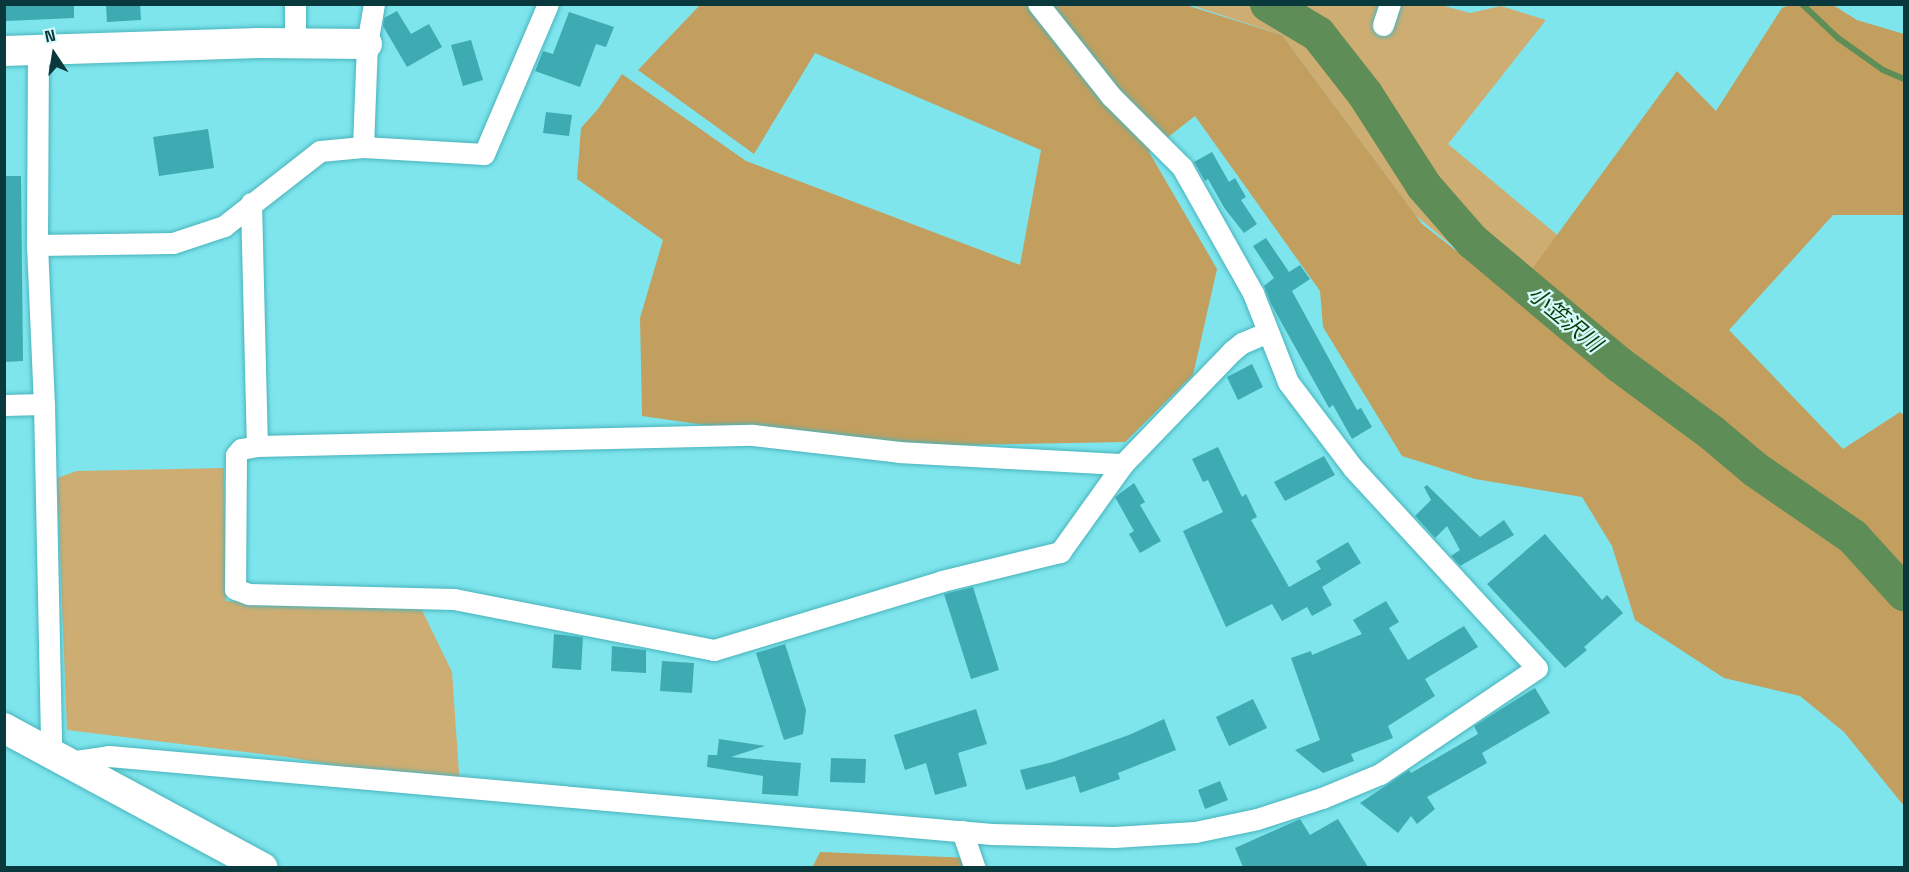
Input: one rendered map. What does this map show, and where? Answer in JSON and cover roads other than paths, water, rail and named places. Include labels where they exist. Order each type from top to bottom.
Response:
[{"type":"street","points":[[295,4],[295,43]]},
{"type":"street","points":[[363,147],[367,44],[374,4]]},
{"type":"street","points":[[37,245],[173,243],[224,226],[320,151],[363,147],[484,154],[548,4]]},
{"type":"street","points":[[60,757],[109,756],[962,831],[1114,837],[1195,832],[1257,819],[1380,774],[1537,668],[1353,468],[1288,382],[1253,293],[1182,167],[1111,96],[1038,4]]},
{"type":"street","points":[[1383,25],[1389,4]]},
{"type":"street","points":[[4,51],[295,43],[367,44]]},
{"type":"street","points":[[38,51],[37,245],[60,757]]},
{"type":"street","points":[[251,203],[257,446]]},
{"type":"street","points":[[1123,464],[899,452],[753,435],[257,446],[241,449],[236,455],[235,589],[249,594],[454,599],[714,650],[942,581],[1060,552],[1123,464],[1232,351],[1242,343],[1268,332]]},
{"type":"street","points":[[4,405],[44,404]]},
{"type":"street","points":[[4,728],[263,867]]},
{"type":"street","points":[[962,831],[975,867]]},
{"type":"waterway","name":"小笠沢川","points":[[1268,4],[1318,34],[1365,94],[1424,186],[1472,241],[1620,365],[1712,433],[1756,470],[1853,537],[1904,593]]},
{"type":"waterway","points":[[1802,4],[1838,38],[1883,70],[1904,79]]}]
